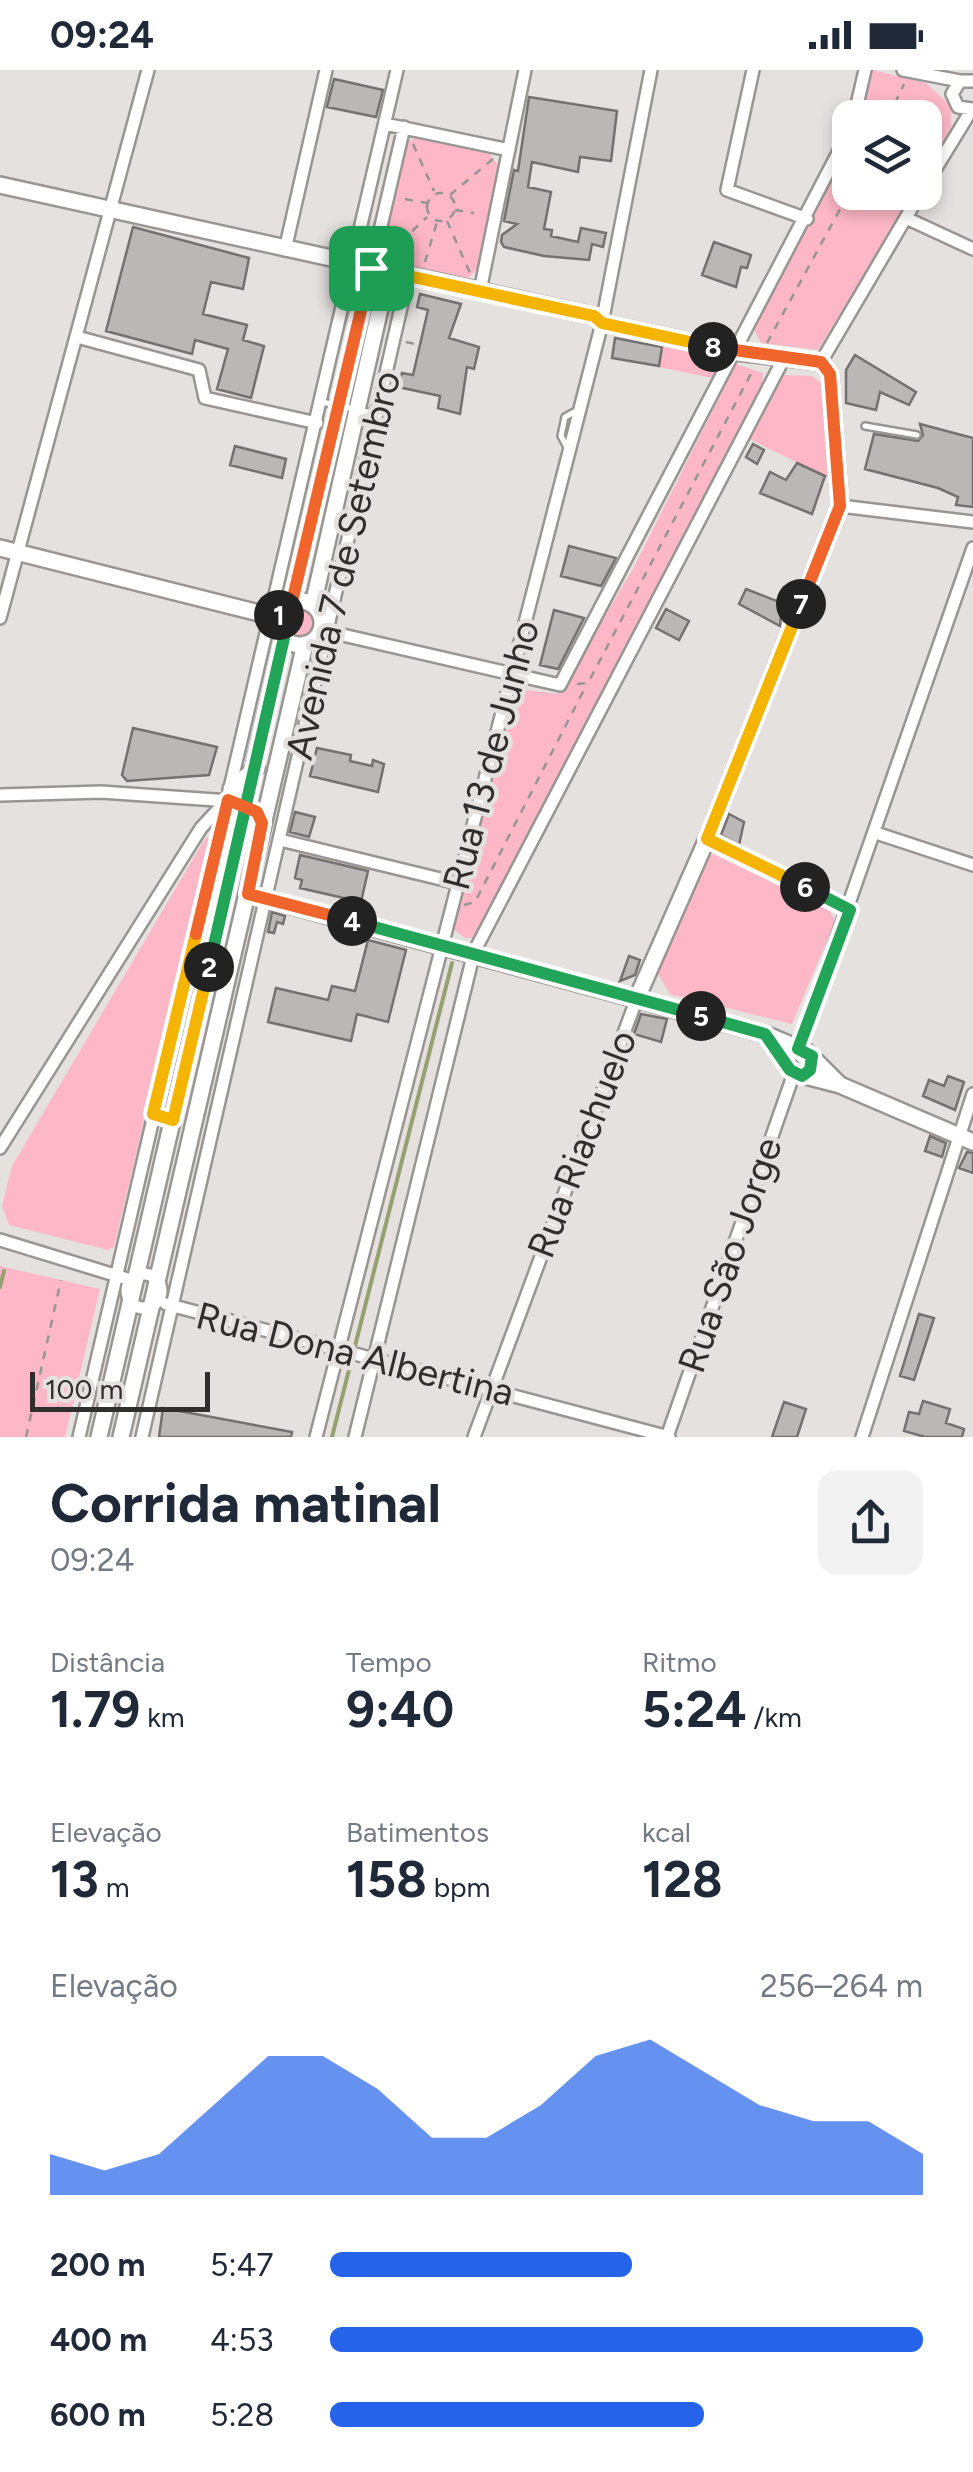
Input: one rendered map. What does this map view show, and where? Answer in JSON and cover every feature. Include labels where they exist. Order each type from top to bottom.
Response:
[{"type":"main road","points":[[0,184],[353,265],[416,274],[594,316],[602,323],[737,352],[821,362]]},
{"type":"main road","name":"Avenida 7 de Setembro","points":[[292,602],[358,328],[381,266]]},
{"type":"main road","name":"Avenida 7 de Setembro","points":[[314,605],[376,332],[381,266]]},
{"type":"main road","name":"Rua Riachuelo","points":[[637,998],[707,839],[840,506],[830,374],[821,362]]},
{"type":"main road","points":[[0,548],[275,615]]},
{"type":"main road","points":[[292,602],[314,605],[325,630],[305,644],[284,638],[275,615],[292,602]]},
{"type":"main road","name":"Avenida 7 de Setembro","points":[[99,1437],[133,1278],[248,807],[284,638]]},
{"type":"main road","name":"Avenida 7 de Setembro","points":[[121,1437],[160,1304],[157,1280],[305,644]]},
{"type":"main road","points":[[229,794],[256,768]]},
{"type":"main road","points":[[248,807],[262,823]]},
{"type":"main road","points":[[248,894],[474,952],[765,1034],[805,1052],[840,1085]]},
{"type":"main road","points":[[765,1034],[794,1071],[840,1085],[965,1139]]},
{"type":"main road","points":[[794,1071],[812,1066],[805,1052]]},
{"type":"main road","points":[[794,1071],[805,1052]]},
{"type":"street","points":[[0,618],[148,70]]},
{"type":"street","points":[[286,250],[326,70]]},
{"type":"street","name":"Avenida 7 de Setembro","points":[[79,1437],[229,794],[275,615],[397,70]]},
{"type":"street","points":[[480,291],[526,70]]},
{"type":"street","name":"Rua 13 de Junho","points":[[316,1437],[602,323],[651,70]]},
{"type":"street","points":[[753,70],[727,190],[807,219]]},
{"type":"street","points":[[858,100],[865,70]]},
{"type":"street","points":[[910,74],[962,84],[958,132]]},
{"type":"street","points":[[942,158],[972,109],[958,107]]},
{"type":"street","points":[[385,124],[407,133],[509,150]]},
{"type":"street","points":[[381,266],[407,133]]},
{"type":"street","points":[[325,630],[560,686],[832,167]]},
{"type":"street","points":[[821,362],[911,210]]},
{"type":"street","points":[[906,218],[973,249]]},
{"type":"street","name":"Avenida 7 de Setembro","points":[[142,1437],[160,1304],[212,1128],[325,630],[377,414],[416,274]]},
{"type":"street","points":[[77,337],[198,370],[205,398],[317,424]]},
{"type":"street","points":[[354,1437],[474,952],[784,358]]},
{"type":"street","points":[[840,506],[973,522]]},
{"type":"street","points":[[805,1052],[973,548]]},
{"type":"street","points":[[957,591],[973,595]]},
{"type":"street","points":[[0,1148],[201,828],[229,794]]},
{"type":"street","points":[[0,795],[229,794],[248,807]]},
{"type":"street","points":[[876,833],[973,865]]},
{"type":"street","points":[[707,839],[850,910]]},
{"type":"street","points":[[280,840],[457,883]]},
{"type":"street","name":"Rua Riachuelo","points":[[474,1437],[637,998]]},
{"type":"street","name":"Rua São Jorge","points":[[667,1437],[794,1071]]},
{"type":"street","points":[[862,1437],[965,1139],[973,1094]]},
{"type":"street","points":[[153,1114],[173,1120]]},
{"type":"street","points":[[192,1124],[212,1128]]},
{"type":"street","points":[[0,1240],[133,1278],[144,1273],[157,1280]]},
{"type":"street","points":[[130,1301],[142,1308],[160,1304]]},
{"type":"street","name":"Rua Dona Albertina","points":[[160,1304],[667,1437]]},
{"type":"lane","points":[[340,324],[358,328]]},
{"type":"lane","points":[[376,332],[399,339]]},
{"type":"lane","points":[[322,402],[377,414]]},
{"type":"lane","points":[[865,426],[916,434]]},
{"type":"lane","points":[[297,505],[316,510]]},
{"type":"lane","points":[[334,514],[354,518]]},
{"type":"path","points":[[897,100],[910,74]]},
{"type":"path","points":[[407,133],[436,194]]},
{"type":"path","points":[[436,194],[449,196],[495,157]]},
{"type":"path","points":[[427,203],[436,194]]},
{"type":"path","points":[[449,196],[454,210]]},
{"type":"path","points":[[405,199],[427,203]]},
{"type":"path","points":[[427,203],[429,215],[446,220]]},
{"type":"path","points":[[454,210],[474,214]]},
{"type":"path","points":[[446,220],[454,210]]},
{"type":"path","points":[[767,343],[839,210]]},
{"type":"path","points":[[381,266],[429,215]]},
{"type":"path","points":[[416,274],[437,220]]},
{"type":"path","points":[[446,220],[471,276]]},
{"type":"path","points":[[399,339],[420,345]]},
{"type":"path","points":[[460,913],[465,904],[475,902],[754,368]]},
{"type":"path","points":[[560,686],[588,683]]},
{"type":"path","points":[[26,1437],[61,1280]]},
{"type":"shaded area","points":[[873,70],[926,83],[951,106],[951,126],[942,143],[942,100],[866,100]]},
{"type":"shaded area","points":[[418,136],[489,153],[500,168],[480,266],[468,278],[379,262],[406,143]]},
{"type":"shaded area","points":[[832,179],[832,210],[904,210],[818,350],[761,343],[753,328]]},
{"type":"shaded area","points":[[663,342],[724,356],[726,361],[717,379],[659,367]]},
{"type":"shaded area","points":[[736,364],[763,373],[762,389],[475,938],[465,938],[452,928],[517,689],[558,694],[633,569]]},
{"type":"shaded area","points":[[784,375],[812,376],[823,385],[831,479],[749,439]]},
{"type":"shaded area","points":[[300,609],[310,613],[314,623],[310,633],[300,637],[290,633],[286,623],[290,613]]},
{"type":"shaded area","points":[[206,837],[211,839],[114,1247],[108,1250],[9,1225],[2,1206],[12,1166]]},
{"type":"shaded area","points":[[713,854],[830,911],[835,921],[792,1024],[670,994],[658,974],[704,859]]},
{"type":"shaded area","points":[[0,1266],[100,1289],[65,1437],[0,1437]]},
{"type":"building","points":[[334,79],[383,90],[376,117],[327,107]]},
{"type":"building","points":[[529,97],[617,111],[611,161],[580,157],[578,172],[532,162],[528,187],[551,192],[544,229],[552,230],[551,236],[578,242],[581,228],[606,233],[603,247],[592,244],[589,260],[544,256],[504,247],[501,242],[502,235],[517,224],[504,221],[514,170],[518,171]]},
{"type":"building","points":[[133,227],[249,258],[243,289],[211,282],[203,314],[247,325],[243,340],[264,346],[251,398],[217,389],[228,349],[195,340],[192,354],[106,331]]},
{"type":"building","points":[[714,242],[751,255],[747,268],[741,267],[736,287],[702,275]]},
{"type":"building","points":[[420,294],[461,304],[449,338],[479,347],[474,369],[467,367],[460,414],[438,408],[440,396],[398,387],[402,373],[413,375],[428,310],[417,307]]},
{"type":"building","points":[[615,338],[662,347],[659,366],[612,358]]},
{"type":"building","points":[[855,355],[916,392],[909,405],[880,392],[876,410],[846,403],[846,370]]},
{"type":"building","points":[[920,424],[973,438],[973,507],[956,505],[958,497],[938,488],[865,469],[874,434],[918,441],[923,435]]},
{"type":"building","points":[[753,444],[764,450],[757,464],[746,457]]},
{"type":"building","points":[[235,446],[286,459],[282,478],[230,465]]},
{"type":"building","points":[[797,463],[825,476],[812,514],[760,493],[770,472],[786,480]]},
{"type":"building","points":[[569,546],[616,558],[601,586],[561,576]]},
{"type":"building","points":[[746,589],[782,603],[780,626],[739,604]]},
{"type":"building","points":[[666,609],[689,621],[679,640],[656,628]]},
{"type":"building","points":[[554,610],[584,618],[558,669],[540,665]]},
{"type":"building","points":[[133,728],[217,747],[209,775],[127,781],[122,775]]},
{"type":"building","points":[[317,748],[351,755],[350,761],[372,766],[373,760],[384,764],[378,792],[310,776]]},
{"type":"building","points":[[295,812],[315,817],[309,837],[290,832]]},
{"type":"building","points":[[729,814],[744,822],[739,845],[721,835]]},
{"type":"building","points":[[300,855],[368,871],[361,902],[300,888],[302,880],[295,878]]},
{"type":"building","points":[[272,912],[285,916],[283,924],[277,922],[274,933],[268,932]]},
{"type":"building","points":[[368,940],[406,950],[388,1022],[357,1014],[351,1041],[268,1022],[276,988],[328,1000],[332,986],[355,991]]},
{"type":"building","points":[[629,956],[640,960],[635,975],[620,981]]},
{"type":"building","points":[[641,1014],[667,1019],[661,1042],[634,1034]]},
{"type":"building","points":[[948,1076],[964,1082],[955,1110],[923,1096],[929,1080],[944,1086]]},
{"type":"building","points":[[930,1136],[946,1143],[942,1157],[925,1151]]},
{"type":"building","points":[[967,1152],[973,1153],[973,1173],[959,1168]]},
{"type":"building","points":[[919,1314],[934,1318],[914,1380],[900,1376]]},
{"type":"building","points":[[923,1401],[950,1409],[946,1423],[964,1429],[962,1437],[925,1437],[904,1431],[909,1412],[919,1414]]},
{"type":"building","points":[[784,1402],[806,1409],[797,1437],[772,1437]]},
{"type":"building","points":[[163,1408],[292,1432],[291,1437],[159,1437]]},
{"type":"waterway","points":[[332,1437],[452,963]]},
{"type":"waterway","points":[[0,1287],[4,1271]]},
{"type":"route","points":[[371,268],[292,602],[280,612],[278,625],[284,638],[248,807],[173,1120],[153,1114],[228,800],[248,807],[261,817],[248,894],[474,952],[765,1034],[790,1070],[802,1076],[812,1066],[812,1056],[798,1049],[850,910],[707,839],[840,506],[830,374],[821,362],[737,352],[602,323],[594,316],[371,268]]}]
